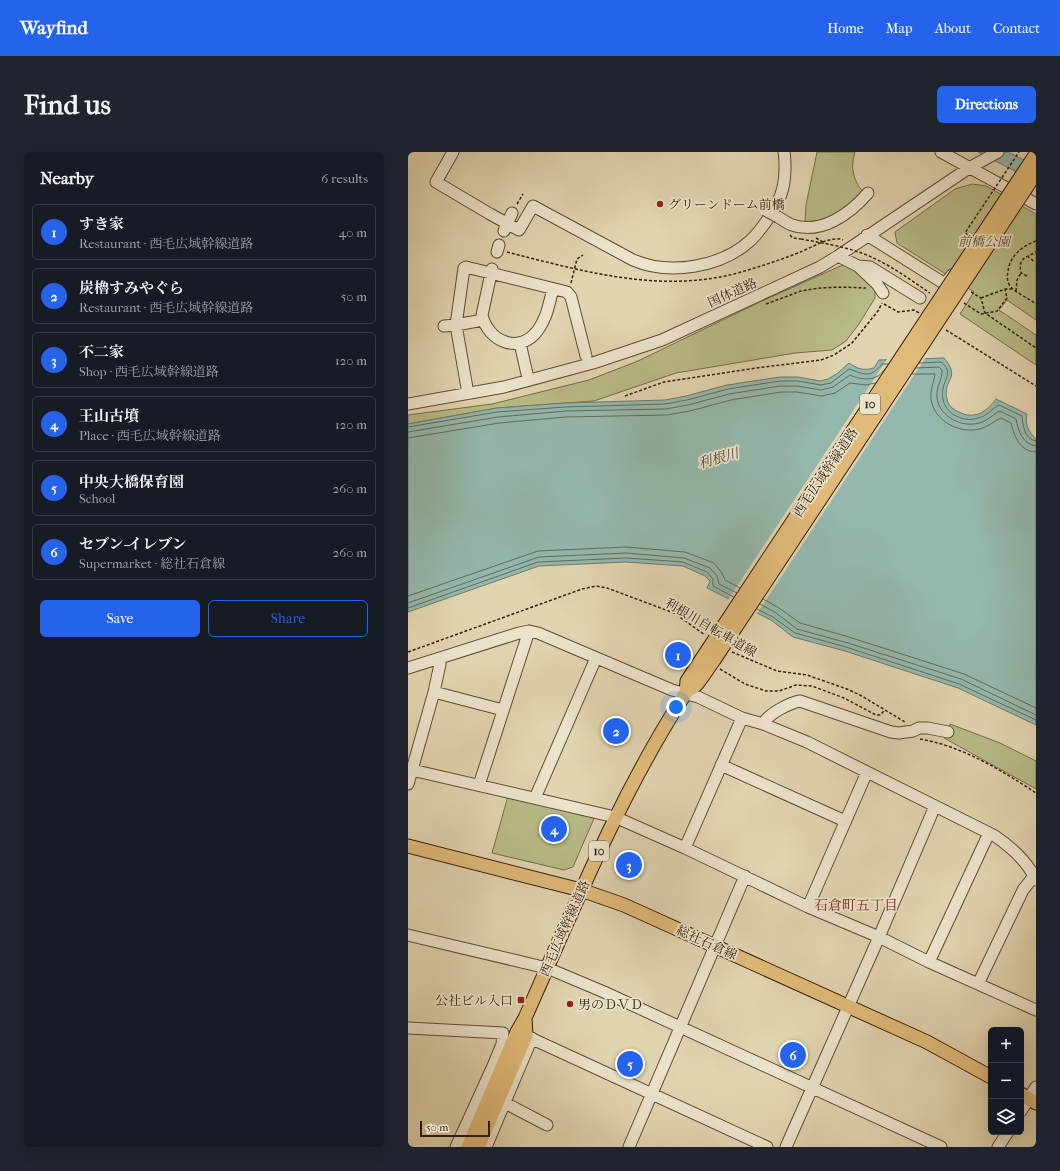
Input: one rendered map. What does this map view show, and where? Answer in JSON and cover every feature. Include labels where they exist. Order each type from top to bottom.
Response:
[{"type":"main road","name":"西毛広域幹線道路","points":[[709,657],[1036,154]]},
{"type":"main road","name":"西毛広域幹線道路","points":[[468,1147],[512,1041],[525,1018],[615,816],[652,747],[686,693],[687,681],[709,657],[1036,173]]},
{"type":"main road","name":"総社石倉線","points":[[408,846],[581,890],[635,910],[927,1042],[988,1075]]},
{"type":"main road","name":"西毛広域幹線道路","points":[[478,1147],[529,1037],[525,1018]]},
{"type":"street","points":[[453,152],[436,182],[505,227],[519,230],[532,206],[643,265],[674,268],[699,265],[716,260],[738,249],[750,240],[766,222],[782,193],[785,177],[784,152]]},
{"type":"street","points":[[941,152],[1036,204]]},
{"type":"street","name":"国体道路","points":[[408,404],[504,387],[600,361],[662,340],[795,279],[838,256],[969,168],[998,152]]},
{"type":"street","points":[[765,210],[796,226],[826,225],[857,206],[868,193]]},
{"type":"street","points":[[868,235],[945,284],[997,205]]},
{"type":"street","points":[[505,227],[512,213]]},
{"type":"street","points":[[838,256],[858,266],[877,284],[883,298]]},
{"type":"street","points":[[467,388],[456,326],[464,268],[466,266],[492,271],[567,292],[572,297],[586,356]]},
{"type":"street","points":[[858,266],[870,267],[920,298]]},
{"type":"street","points":[[492,271],[482,309],[483,320],[487,329],[494,336],[508,344],[525,342],[542,324],[553,289]]},
{"type":"street","points":[[444,326],[456,326],[483,320]]},
{"type":"street","points":[[520,343],[527,374]]},
{"type":"street","points":[[479,785],[529,631]]},
{"type":"street","points":[[408,668],[519,633],[529,631],[538,633],[672,690],[698,697],[742,718],[763,724],[807,742],[989,833],[1007,845],[1026,864],[1035,878],[1023,890],[978,984]]},
{"type":"street","points":[[535,798],[596,658]]},
{"type":"street","points":[[408,784],[410,769],[434,692],[440,664],[437,659]]},
{"type":"street","points":[[434,692],[503,710]]},
{"type":"street","points":[[763,724],[774,713],[789,704],[800,701],[891,732],[899,733],[913,731],[919,728],[928,728],[948,732]]},
{"type":"street","points":[[685,848],[742,718]]},
{"type":"street","points":[[721,764],[845,821]]},
{"type":"street","points":[[410,769],[615,816],[808,907],[879,937],[929,962],[1036,1010]]},
{"type":"street","points":[[808,907],[867,772]]},
{"type":"street","points":[[786,1147],[935,806]]},
{"type":"street","points":[[929,962],[989,833]]},
{"type":"street","points":[[629,1147],[745,876]]},
{"type":"street","points":[[408,935],[547,968],[680,1027],[941,1147]]},
{"type":"street","points":[[408,1028],[503,1033],[502,1044],[493,1066],[456,1147]]},
{"type":"street","points":[[486,1147],[505,1103],[529,1037],[767,1147]]},
{"type":"street","points":[[1029,1098],[1036,1087]]},
{"type":"street","points":[[505,1103],[547,1125]]},
{"type":"street","points":[[998,1147],[1006,1135]]},
{"type":"path","points":[[971,238],[965,233],[1019,152]]},
{"type":"path","points":[[800,239],[853,250],[873,258],[886,264],[934,295]]},
{"type":"path","points":[[1036,241],[1022,248],[1010,260],[1007,276],[1009,284],[1013,289],[1036,304]]},
{"type":"path","points":[[1016,291],[1017,280],[1021,273],[1020,266],[1023,258],[1036,252]]},
{"type":"path","points":[[570,287],[577,259],[583,256]]},
{"type":"path","points":[[1027,256],[1035,262]]},
{"type":"path","points":[[1021,273],[1027,276]]},
{"type":"path","points":[[1013,289],[1005,289],[981,298],[985,313],[1036,348]]},
{"type":"path","points":[[962,302],[981,314],[997,311],[1007,298],[1005,289]]},
{"type":"path","points":[[625,396],[664,382],[821,360],[834,355],[852,343],[878,310],[883,298],[898,312],[914,310],[921,314]]},
{"type":"path","points":[[941,327],[1036,386]]},
{"type":"path","name":"利根川自転車道線","points":[[408,652],[582,589],[596,586],[607,588],[674,613],[707,636]]},
{"type":"path","name":"利根川自転車道線","points":[[731,652],[786,674],[807,675],[846,689],[860,695],[906,722]]},
{"type":"path","points":[[915,737],[945,746],[976,758],[993,766],[1036,793]]},
{"type":"green space","points":[[817,152],[855,152],[853,158],[853,173],[863,192],[837,214],[814,222],[805,221],[806,205]]},
{"type":"green space","name":"前橋公園","points":[[972,184],[986,186],[1036,214],[1036,320],[1007,300],[999,310],[1036,335],[1036,365],[960,314],[974,292],[897,243],[895,232],[955,189]]},
{"type":"green space","points":[[845,264],[857,270],[875,291],[875,298],[859,324],[846,341],[832,350],[795,353],[676,373],[594,401],[497,408],[408,424],[408,415],[492,404],[589,380],[638,361],[762,301]]},
{"type":"green space","points":[[950,724],[1000,743],[1036,761],[1036,789],[944,738]]},
{"type":"green space","points":[[508,796],[595,816],[573,867],[564,870],[492,853]]},
{"type":"water","points":[[978,152],[1008,152],[1036,166],[1036,182]]},
{"type":"water","name":"利根川","points":[[944,358],[949,365],[952,375],[946,392],[948,401],[953,409],[965,414],[975,415],[988,408],[996,399],[1027,414],[1026,421],[1028,428],[1036,439],[1036,725],[958,688],[845,651],[793,637],[771,620],[707,588],[710,581],[705,576],[683,566],[626,562],[539,566],[408,612],[408,424],[497,408],[565,403],[665,400],[727,385],[780,377],[798,377],[820,381],[828,379],[838,373],[849,363],[858,368],[867,369],[874,368],[879,360]]},
{"type":"pier","points":[[926,357],[756,615],[728,600],[888,358]]},
{"type":"place","name":"グリーンドーム前橋","points":[[660,204]]},
{"type":"place","name":"すき家","points":[[678,655]]},
{"type":"place","name":"炭櫓すみやぐら","points":[[616,731]]},
{"type":"place","name":"王山古墳","points":[[554,829]]},
{"type":"place","name":"不二家","points":[[629,865]]},
{"type":"place","name":"公社ビル入口","points":[[521,1000]]},
{"type":"place","name":"男のＤＶＤ","points":[[570,1004]]},
{"type":"place","name":"セブン-イレブン","points":[[793,1055]]},
{"type":"place","name":"中央大橋保育園","points":[[630,1064]]},
{"type":"district","name":"石倉町五丁目","points":[[856,905]]}]
